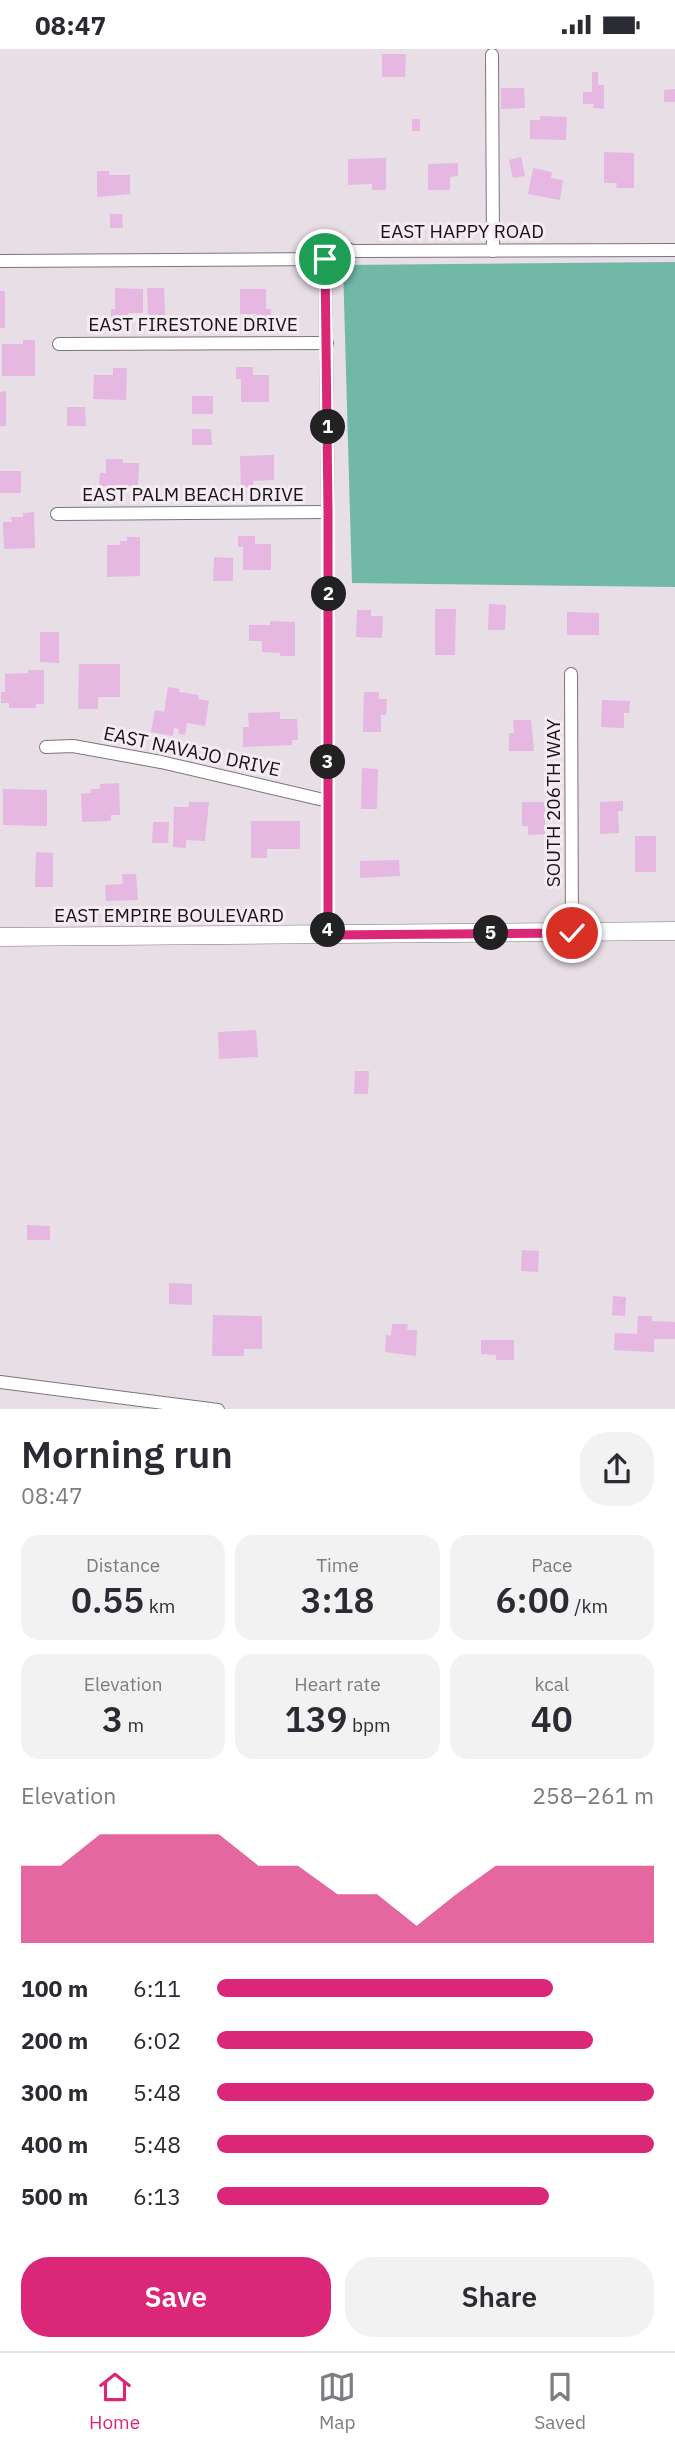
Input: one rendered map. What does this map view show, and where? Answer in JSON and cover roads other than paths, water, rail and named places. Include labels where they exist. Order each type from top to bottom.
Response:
[{"type":"main road","name":"EAST EMPIRE BOULEVARD","points":[[0,937],[675,931]]},
{"type":"street","points":[[492,55],[493,251]]},
{"type":"street","name":"EAST HAPPY ROAD","points":[[0,261],[325,259],[348,249],[675,250]]},
{"type":"street","points":[[325,259],[328,935]]},
{"type":"street","name":"EAST FIRESTONE DRIVE","points":[[58,344],[327,343]]},
{"type":"street","name":"EAST PALM BEACH DRIVE","points":[[57,514],[328,512]]},
{"type":"street","name":"SOUTH 206TH WAY","points":[[571,674],[572,933]]},
{"type":"street","name":"EAST NAVAJO DRIVE","points":[[46,747],[73,746],[161,762],[328,801]]},
{"type":"street","points":[[0,1382],[218,1409]]}]
